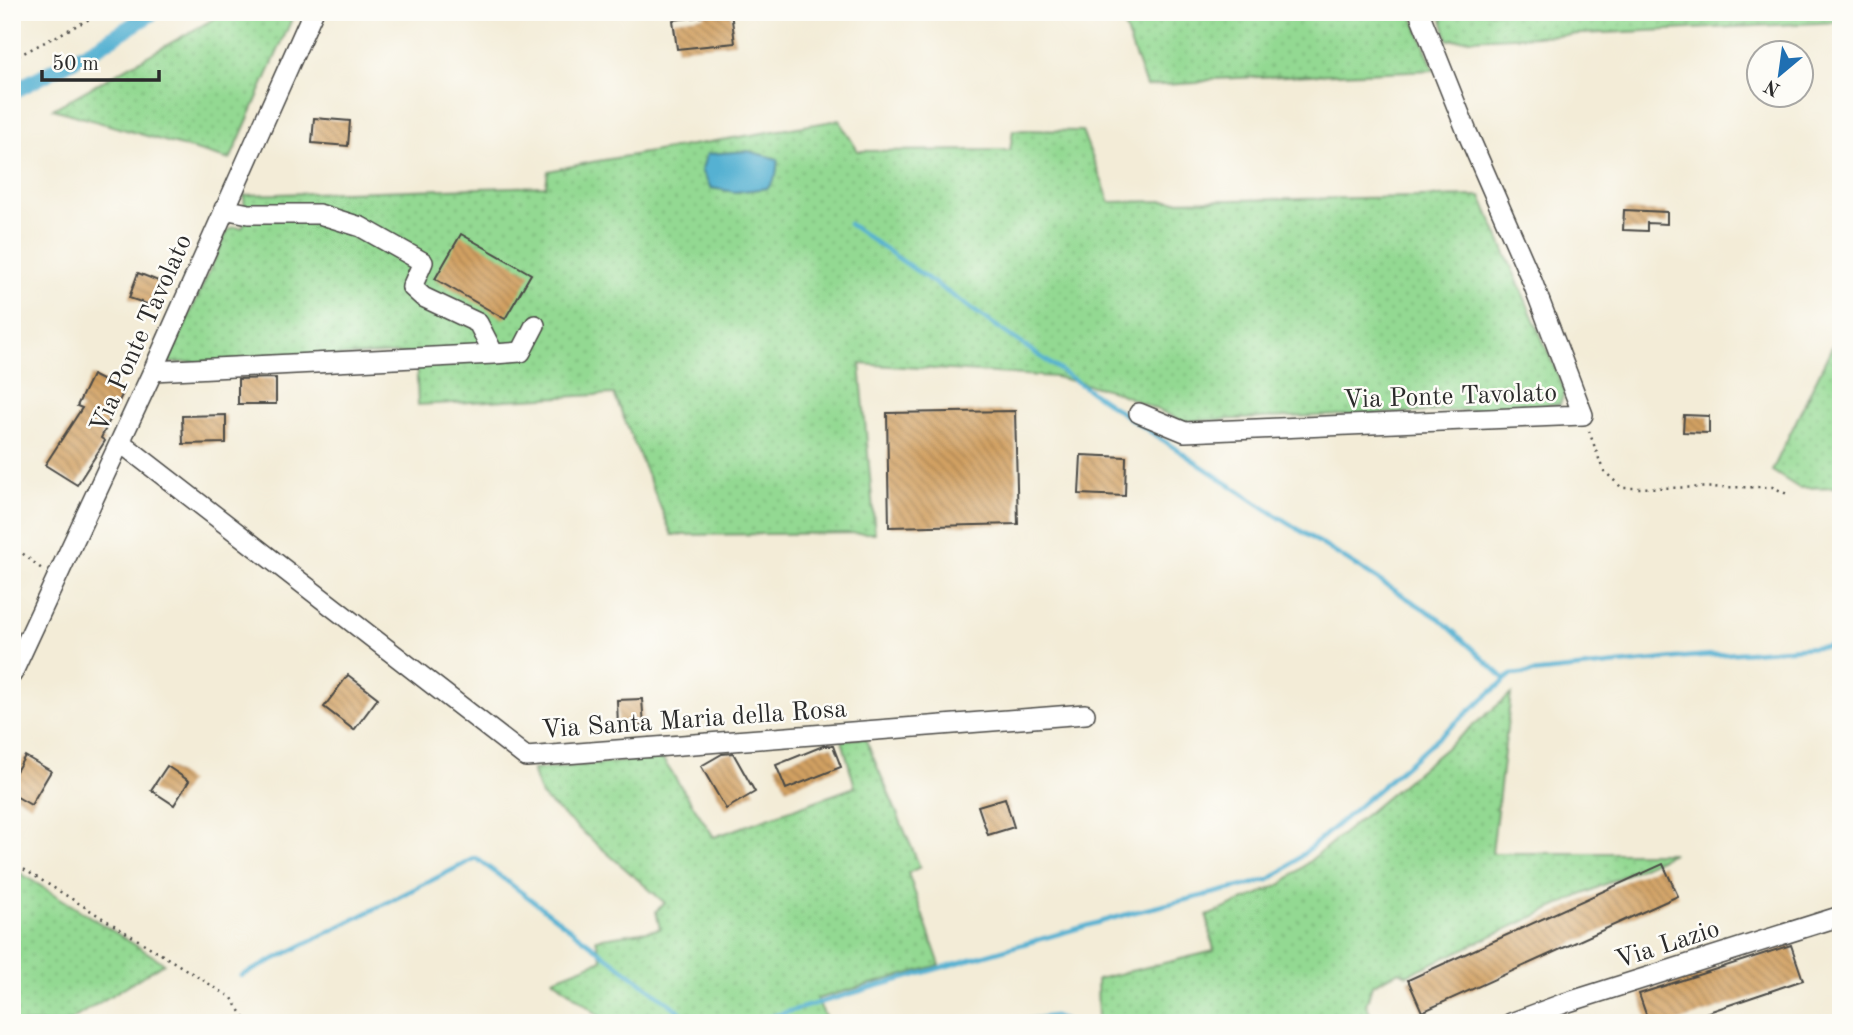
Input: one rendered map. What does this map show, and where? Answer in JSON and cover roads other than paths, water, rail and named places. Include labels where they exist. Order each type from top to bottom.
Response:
[{"type":"street","name":"Via Ponte Tavolato","points":[[12,674],[153,371],[313,12]]},
{"type":"street","name":"Via Ponte Tavolato","points":[[1139,413],[1185,432],[1583,415],[1532,281],[1467,132],[1419,12]]},
{"type":"street","points":[[224,209],[249,214],[319,214],[361,227],[423,262],[412,288],[423,297],[478,323],[494,354]]},
{"type":"street","points":[[153,371],[521,352],[535,326]]},
{"type":"street","name":"Via Santa Maria della Rosa","points":[[120,442],[526,757],[1085,714]]},
{"type":"street","name":"Via Lazio","points":[[1511,1023],[1562,1004],[1841,916]]},
{"type":"water","points":[[748,151],[778,159],[776,176],[768,188],[735,192],[711,188],[701,171],[707,154]]},
{"type":"waterway","points":[[12,92],[94,49],[154,12]]},
{"type":"waterway","points":[[849,224],[1122,413],[1263,507],[1440,619],[1505,679]]},
{"type":"waterway","points":[[749,1023],[1135,912],[1269,880],[1288,867],[1511,675],[1841,645]]},
{"type":"waterway","points":[[241,976],[476,858],[695,1023]]},
{"type":"waterway","points":[[1005,1023],[1054,1016],[1069,1023]]}]
